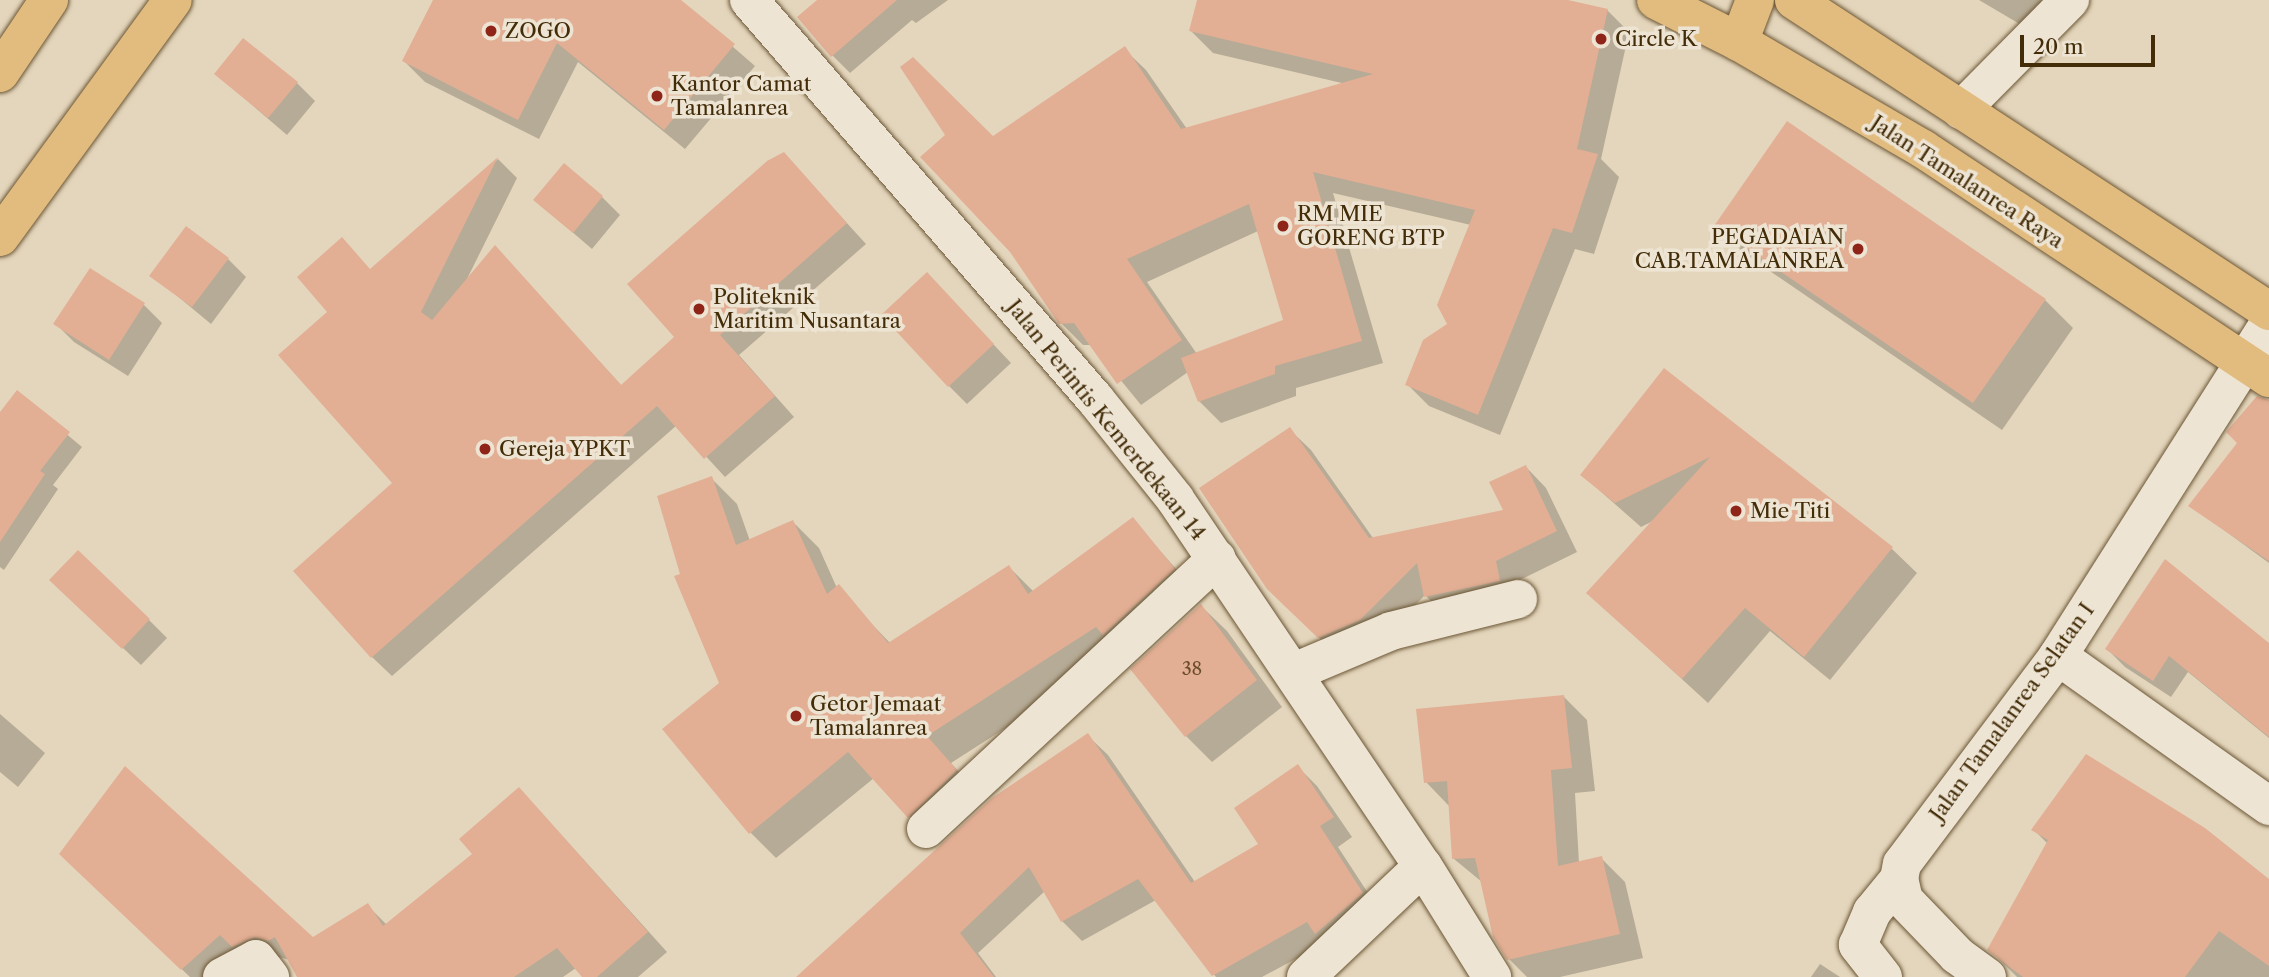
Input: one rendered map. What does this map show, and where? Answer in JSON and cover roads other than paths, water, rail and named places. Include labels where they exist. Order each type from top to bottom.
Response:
[{"type":"main road","points":[[0,73],[49,0]]},
{"type":"main road","points":[[0,237],[173,0]]},
{"type":"main road","name":"Jalan Tamalanrea Raya","points":[[1656,0],[1739,42],[1923,149],[2257,370]]},
{"type":"main road","points":[[1739,42],[1755,0]]},
{"type":"main road","points":[[1794,0],[2269,310]]},
{"type":"street","name":"Jalan Perintis Kemerdekaan 14","points":[[749,0],[1095,399],[1217,559],[1423,866],[1492,977]]},
{"type":"street","points":[[1961,110],[2070,0]]},
{"type":"street","name":"Jalan Tamalanrea Selatan I","points":[[1884,977],[1858,945],[1872,912],[1899,880],[1905,858],[2058,656],[2257,370],[2269,324]]},
{"type":"street","points":[[926,829],[1217,559]]},
{"type":"street","points":[[1294,672],[1417,623],[1518,599]]},
{"type":"street","points":[[2058,656],[2269,806]]},
{"type":"street","points":[[1306,977],[1423,866]]},
{"type":"street","points":[[1899,880],[1904,900],[1926,926],[1987,977]]},
{"type":"street","points":[[222,977],[263,968]]},
{"type":"place","name":"ZOGO","points":[[491,31]]},
{"type":"place","name":"Circle K","points":[[1601,39]]},
{"type":"place","name":"Kantor Camat Tamalanrea","points":[[657,96]]},
{"type":"place","name":"RM MIE GORENG BTP","points":[[1283,226]]},
{"type":"place","name":"PEGADAIAN CAB.TAMALANREA","points":[[1858,249]]},
{"type":"place","name":"Politeknik Maritim Nusantara","points":[[699,309]]},
{"type":"place","name":"Gereja YPKT","points":[[485,449]]},
{"type":"place","name":"Mie Titi","points":[[1736,511]]},
{"type":"place","name":"Getor Jemaat Tamalanrea","points":[[796,716]]}]
